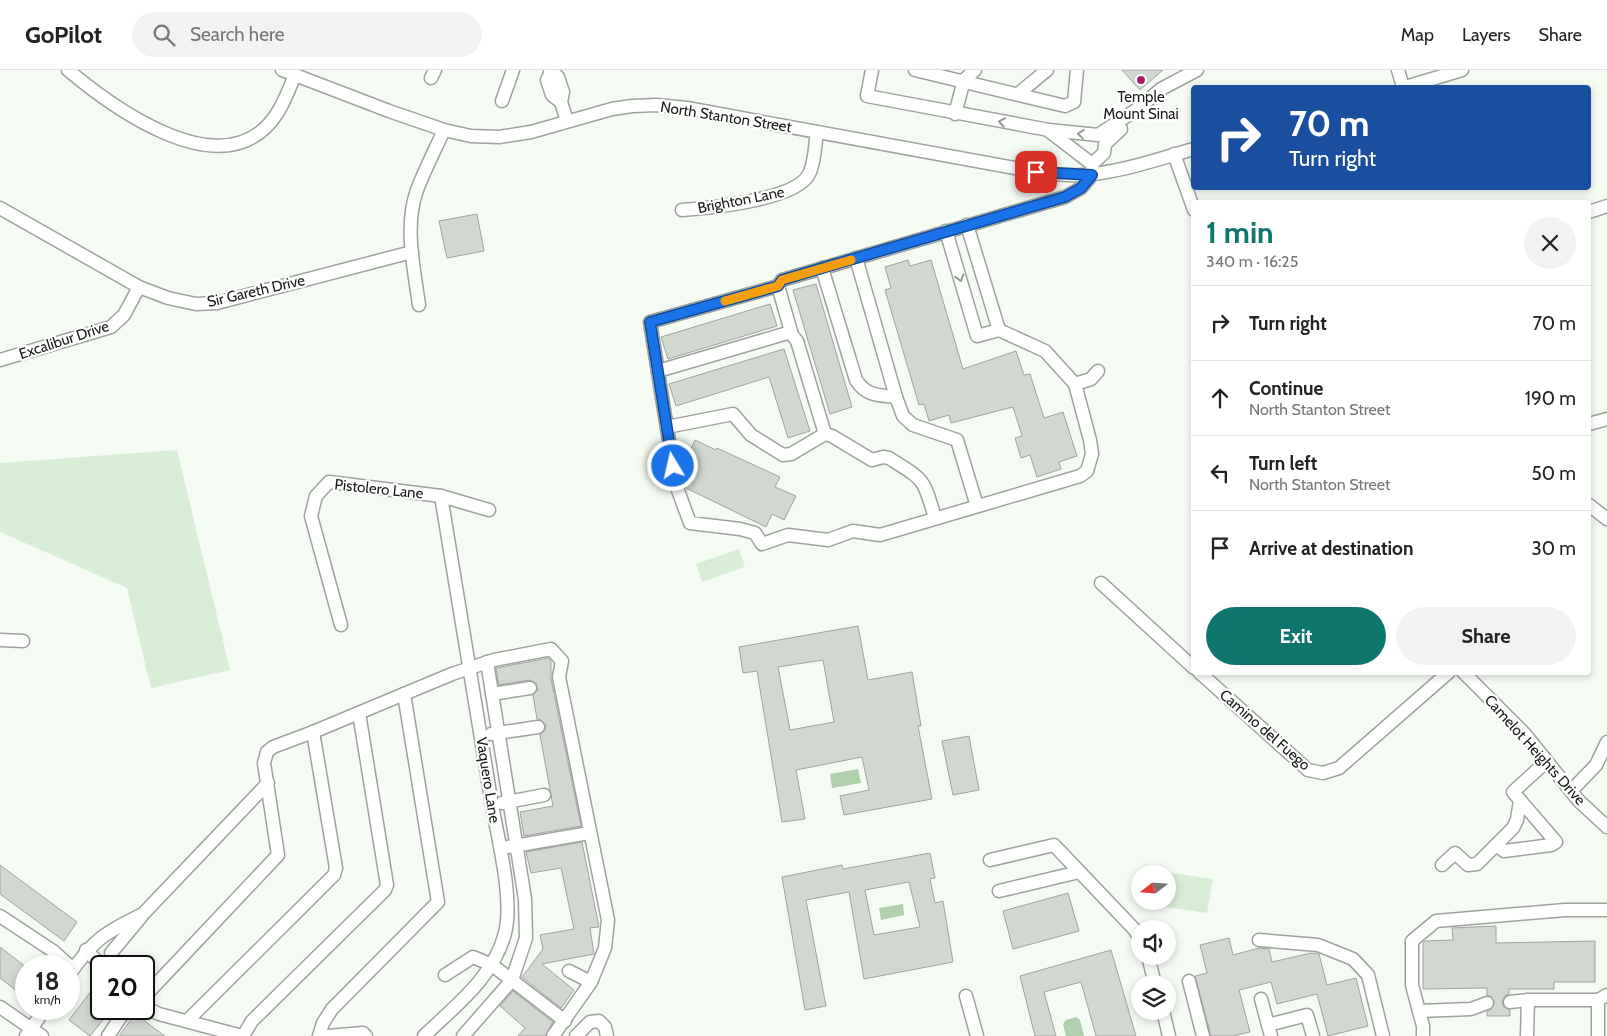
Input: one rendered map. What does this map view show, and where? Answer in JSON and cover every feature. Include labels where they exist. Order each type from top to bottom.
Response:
[{"type":"street","points":[[68,70],[146,124],[186,142],[204,146],[240,144],[266,128],[277,115],[295,75]]},
{"type":"street","name":"North Stanton Street","points":[[282,70],[444,130],[471,136],[499,137],[531,132],[612,109],[657,105],[687,108],[1036,172],[1130,168],[1191,150]]},
{"type":"street","points":[[502,101],[513,70]]},
{"type":"street","points":[[872,70],[867,96],[955,114],[1049,130],[1098,135],[1139,108]]},
{"type":"street","points":[[915,70],[964,80],[1065,106],[1074,102],[1076,70]]},
{"type":"street","points":[[955,114],[964,80],[975,70]]},
{"type":"street","points":[[1018,94],[1047,70]]},
{"type":"street","points":[[946,231],[977,336],[999,330],[1045,351],[1075,384],[1092,454],[1087,471],[1080,476],[880,535],[853,531],[828,540],[788,535],[762,544],[755,533],[740,529],[690,523],[676,485],[650,322],[778,286],[782,280],[999,215],[1065,197],[1081,188],[1104,153],[1105,144],[1139,108],[1161,89],[1197,70]]},
{"type":"street","points":[[1398,70],[1402,85]]},
{"type":"street","points":[[1410,85],[1462,70]]},
{"type":"street","points":[[550,71],[558,77],[563,92],[561,102],[567,121]]},
{"type":"street","points":[[419,305],[412,252],[411,220],[416,191],[444,130]]},
{"type":"street","points":[[1049,130],[1092,169]]},
{"type":"street","name":"Brighton Lane","points":[[682,210],[721,207],[789,191],[802,184],[810,173],[817,132]]},
{"type":"street","points":[[1174,154],[1191,202]]},
{"type":"street","points":[[1591,211],[1607,206]]},
{"type":"street","name":"Sir Gareth Drive","points":[[0,208],[139,287],[168,298],[196,304],[216,303],[412,252]]},
{"type":"street","points":[[967,225],[999,330]]},
{"type":"street","points":[[856,258],[903,416],[914,424],[957,440],[977,506]]},
{"type":"street","points":[[822,268],[856,380],[861,389],[870,395],[896,397]]},
{"type":"street","points":[[778,286],[791,332],[797,341],[825,434]]},
{"type":"street","name":"Excalibur Drive","points":[[0,360],[111,327],[124,315],[139,287]]},
{"type":"street","points":[[658,371],[791,332]]},
{"type":"street","points":[[1075,384],[1091,379],[1098,370]]},
{"type":"street","points":[[667,427],[733,414],[751,435],[783,455],[791,454],[825,434],[832,436],[872,460],[889,458],[921,478],[926,484],[935,518]]},
{"type":"street","points":[[1591,423],[1607,419]]},
{"type":"street","name":"Pistolero Lane","points":[[341,625],[311,516],[316,496],[329,482],[441,496],[489,510]]},
{"type":"street","name":"Vaquero Lane","points":[[424,1036],[470,991],[492,965],[505,934],[507,902],[441,496]]},
{"type":"street","points":[[1591,507],[1607,519]]},
{"type":"street","points":[[1101,583],[1191,665]]},
{"type":"street","points":[[0,640],[23,641]]},
{"type":"street","points":[[155,985],[278,855],[264,762],[267,752],[273,747],[469,668],[487,662],[552,649],[562,662],[560,677],[589,833],[608,920],[605,948],[591,982],[553,1036]]},
{"type":"street","points":[[463,1036],[512,980],[526,938],[525,900],[487,662]]},
{"type":"street","name":"Camino del Fuego","points":[[1202,675],[1308,770],[1323,773],[1339,768],[1446,675]]},
{"type":"street","name":"Camelot Heights Drive","points":[[1466,675],[1524,733],[1571,791],[1607,828]]},
{"type":"street","points":[[492,694],[530,688]]},
{"type":"street","points":[[319,1036],[323,1023],[332,1009],[438,902],[404,694]]},
{"type":"street","points":[[155,1011],[242,1036],[252,1021],[385,890],[387,885],[359,713]]},
{"type":"street","points":[[480,736],[538,727]]},
{"type":"street","points":[[187,1021],[334,874],[336,868],[313,732]]},
{"type":"street","points":[[1571,791],[1596,765],[1607,742]]},
{"type":"street","points":[[1496,844],[1504,851],[1551,845],[1556,842],[1513,792],[1547,761]]},
{"type":"street","points":[[111,953],[143,914],[268,783]]},
{"type":"street","points":[[492,804],[544,796]]},
{"type":"street","points":[[1442,865],[1455,853],[1468,865],[1477,864],[1517,820],[1520,800]]},
{"type":"street","points":[[499,849],[589,833]]},
{"type":"street","points":[[990,860],[1054,845],[1131,926]]},
{"type":"street","points":[[999,891],[1079,872]]},
{"type":"street","points":[[507,902],[525,900]]},
{"type":"street","points":[[1423,1036],[1419,1010],[1412,985],[1412,941],[1436,921],[1565,910],[1607,910]]},
{"type":"street","points":[[80,960],[117,926],[143,914]]},
{"type":"street","points":[[0,916],[61,955]]},
{"type":"street","points":[[1259,940],[1318,945],[1353,958],[1368,975],[1383,1036]]},
{"type":"street","points":[[445,975],[474,957],[492,965],[565,1020]]},
{"type":"street","points":[[569,972],[591,982]]},
{"type":"street","points":[[1189,981],[1203,1036]]},
{"type":"street","points":[[470,991],[485,1009]]},
{"type":"street","points":[[966,996],[977,1036]]},
{"type":"street","points":[[1510,1002],[1603,998],[1598,1036]]},
{"type":"street","points":[[1261,999],[1270,1031],[1307,1015],[1313,1036]]},
{"type":"street","points":[[1528,1000],[1528,1036]]},
{"type":"street","points":[[1419,1010],[1471,1010],[1487,1003]]},
{"type":"street","points":[[0,1007],[33,1034],[40,1020]]},
{"type":"street","points":[[108,1036],[119,1020]]},
{"type":"street","points":[[576,1036],[590,1022],[599,1020],[605,1027],[607,1036]]},
{"type":"street","points":[[1165,1020],[1169,1036]]},
{"type":"street","points":[[328,1036],[363,1033],[366,1036]]},
{"type":"shaded area","points":[[177,450],[230,670],[151,688],[127,588],[0,532],[0,463]]},
{"type":"shaded area","points":[[739,549],[745,567],[702,582],[696,564]]},
{"type":"shaded area","points":[[858,769],[861,783],[832,788],[830,774]]},
{"type":"shaded area","points":[[1176,874],[1213,879],[1207,913],[1176,908]]},
{"type":"shaded area","points":[[903,904],[904,915],[881,920],[879,908]]},
{"type":"shaded area","points":[[1076,1017],[1080,1020],[1084,1036],[1066,1036],[1063,1024],[1066,1020]]},
{"type":"building","name":"Temple Mount Sinai","points":[[1122,70],[1163,70],[1140,90]]},
{"type":"building","points":[[477,214],[484,251],[447,258],[439,221]]},
{"type":"building","points":[[908,260],[910,266],[931,260],[963,369],[1016,351],[1024,375],[1030,374],[1044,418],[1063,412],[1077,456],[1059,462],[1061,469],[1037,477],[1030,455],[1021,458],[1015,438],[1022,436],[1013,407],[951,423],[949,415],[929,421],[924,404],[919,405],[885,290],[891,288],[885,267]]},
{"type":"building","points":[[816,284],[852,407],[830,414],[793,290]]},
{"type":"building","points":[[770,304],[777,326],[668,359],[661,337]]},
{"type":"building","points":[[784,349],[810,431],[788,438],[769,377],[676,406],[669,384]]},
{"type":"building","points":[[695,440],[780,477],[775,487],[796,496],[784,520],[772,514],[766,527],[686,488],[684,483],[692,466],[685,462]]},
{"type":"building","points":[[858,626],[868,680],[912,672],[921,726],[918,726],[932,799],[844,815],[840,796],[869,790],[862,757],[796,770],[805,819],[782,822],[757,671],[743,673],[739,647]],"holes":[[[823,660],[834,722],[790,730],[778,667]]]},
{"type":"building","points":[[548,658],[551,661],[551,679],[581,826],[524,836],[520,812],[553,806],[540,735],[545,730],[546,725],[537,719],[533,695],[538,690],[536,683],[529,680],[499,685],[496,668]]},
{"type":"building","points":[[969,736],[979,790],[953,795],[942,741]]},
{"type":"building","points":[[582,842],[599,927],[590,928],[594,954],[542,964],[574,990],[561,1008],[522,977],[543,949],[540,935],[574,929],[561,868],[531,873],[526,852]]},
{"type":"building","points":[[930,853],[935,878],[930,879],[935,903],[943,901],[953,962],[864,979],[849,892],[806,900],[826,1006],[805,1010],[782,877],[842,865],[843,869]],"holes":[[[909,882],[920,927],[874,935],[865,890]]]},
{"type":"building","points":[[0,865],[77,922],[64,941],[0,894]]},
{"type":"building","points":[[1068,893],[1079,931],[1013,949],[1003,911]]},
{"type":"building","points":[[1496,926],[1496,943],[1595,941],[1595,982],[1554,982],[1554,989],[1509,989],[1509,994],[1505,996],[1502,1002],[1504,1007],[1510,1010],[1510,1016],[1487,1016],[1487,1012],[1495,1004],[1492,997],[1487,995],[1487,988],[1423,989],[1423,943],[1425,941],[1453,940],[1452,928]]},
{"type":"building","points":[[1229,938],[1233,955],[1259,948],[1269,949],[1272,962],[1311,953],[1319,954],[1327,985],[1356,978],[1368,1026],[1328,1036],[1317,994],[1277,1004],[1271,982],[1239,990],[1250,1032],[1233,1036],[1211,1036],[1195,976],[1207,973],[1200,945]]},
{"type":"building","points":[[0,947],[15,959],[15,989],[0,978]]},
{"type":"building","points":[[1111,950],[1136,1036],[1096,1036],[1081,982],[1044,992],[1056,1036],[1035,1036],[1020,976]]},
{"type":"building","points":[[513,991],[553,1022],[545,1036],[518,1036],[525,1028],[500,1006]]},
{"type":"building","points":[[90,993],[90,1020],[103,1020],[90,1036],[69,1020],[80,1020],[80,1006]]},
{"type":"building","points":[[131,1020],[143,1020],[165,1036],[119,1036]]},
{"type":"tunnel","points":[[1487,1003],[1510,1002]]},
{"type":"slow traffic","points":[[725,301],[778,286],[782,280],[851,260]]},
{"type":"place","name":"Temple Mount Sinai","points":[[1141,80]]},
{"type":"route","points":[[673,466],[650,322],[778,286],[782,280],[1065,197],[1081,188],[1092,175],[1063,175],[1036,172]]}]
